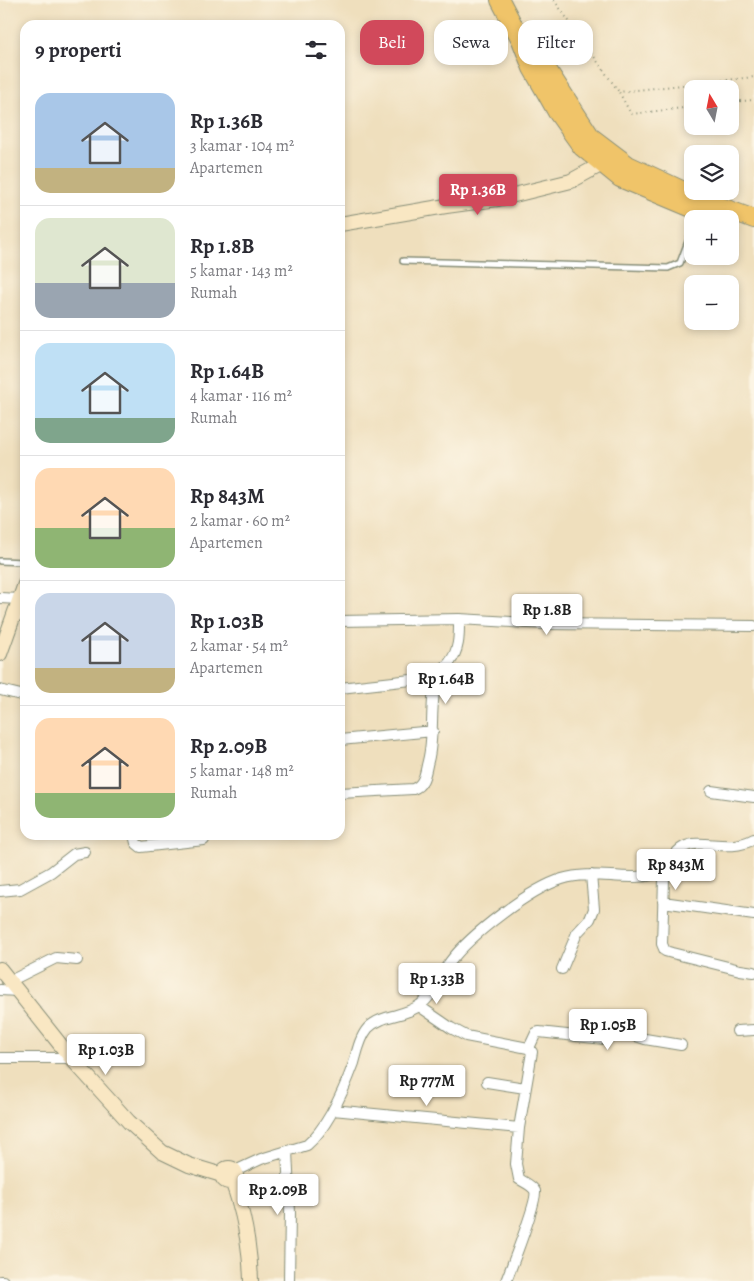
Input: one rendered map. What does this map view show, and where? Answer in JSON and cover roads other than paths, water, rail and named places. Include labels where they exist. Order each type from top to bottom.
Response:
[{"type":"highway","points":[[500,0],[521,40],[532,68],[557,112],[586,142],[602,164],[620,178],[687,210]]},
{"type":"highway","points":[[586,142],[628,166],[704,200],[754,219]]},
{"type":"highway","points":[[739,226],[754,232]]},
{"type":"main road","points":[[345,223],[498,199],[571,180],[602,164]]},
{"type":"main road","points":[[0,654],[19,615],[18,599],[20,595]]},
{"type":"main road","points":[[0,969],[9,987],[71,1058],[129,1122],[162,1152],[189,1165],[230,1176],[240,1202],[245,1225],[251,1281]]},
{"type":"street","points":[[0,598],[18,599]]},
{"type":"street","points":[[345,622],[459,619],[545,624],[754,626]]},
{"type":"street","points":[[345,792],[413,789],[419,787],[423,782],[433,731],[434,696],[438,676],[456,652],[459,619]]},
{"type":"street","points":[[345,687],[438,676]]},
{"type":"street","points":[[0,690],[20,695]]},
{"type":"street","points":[[345,740],[433,731]]},
{"type":"street","points":[[711,791],[754,797]]},
{"type":"street","points":[[754,839],[745,844],[692,845],[676,852],[667,870],[663,902],[662,944],[665,951],[754,972]]},
{"type":"street","points":[[135,840],[141,847],[204,840]]},
{"type":"street","points":[[0,891],[20,888],[51,872],[74,854],[85,852]]},
{"type":"street","points":[[230,1176],[261,1159],[307,1145],[333,1110],[348,1080],[368,1028],[378,1021],[419,1006],[432,991],[450,962],[473,937],[523,899],[563,878],[591,874],[640,878],[667,870]]},
{"type":"street","points":[[562,969],[577,933],[590,919],[594,909],[591,874]]},
{"type":"street","points":[[663,902],[754,915]]},
{"type":"street","points":[[9,987],[56,958],[63,957],[77,960]]},
{"type":"street","points":[[419,1006],[466,1036],[529,1048]]},
{"type":"street","points":[[736,1031],[754,1030]]},
{"type":"street","points":[[506,1281],[528,1220],[535,1194],[533,1189],[519,1179],[516,1164],[519,1128],[532,1056],[529,1048],[536,1033],[604,1039],[620,1033],[681,1045]]},
{"type":"street","points":[[0,1058],[71,1058]]},
{"type":"street","points":[[487,1082],[525,1088]]},
{"type":"street","points":[[333,1110],[519,1128]]},
{"type":"street","points":[[287,1151],[290,1213],[289,1281]]},
{"type":"lane","points":[[403,261],[668,268],[680,263],[684,252]]},
{"type":"lane","points":[[0,560],[20,562]]}]
